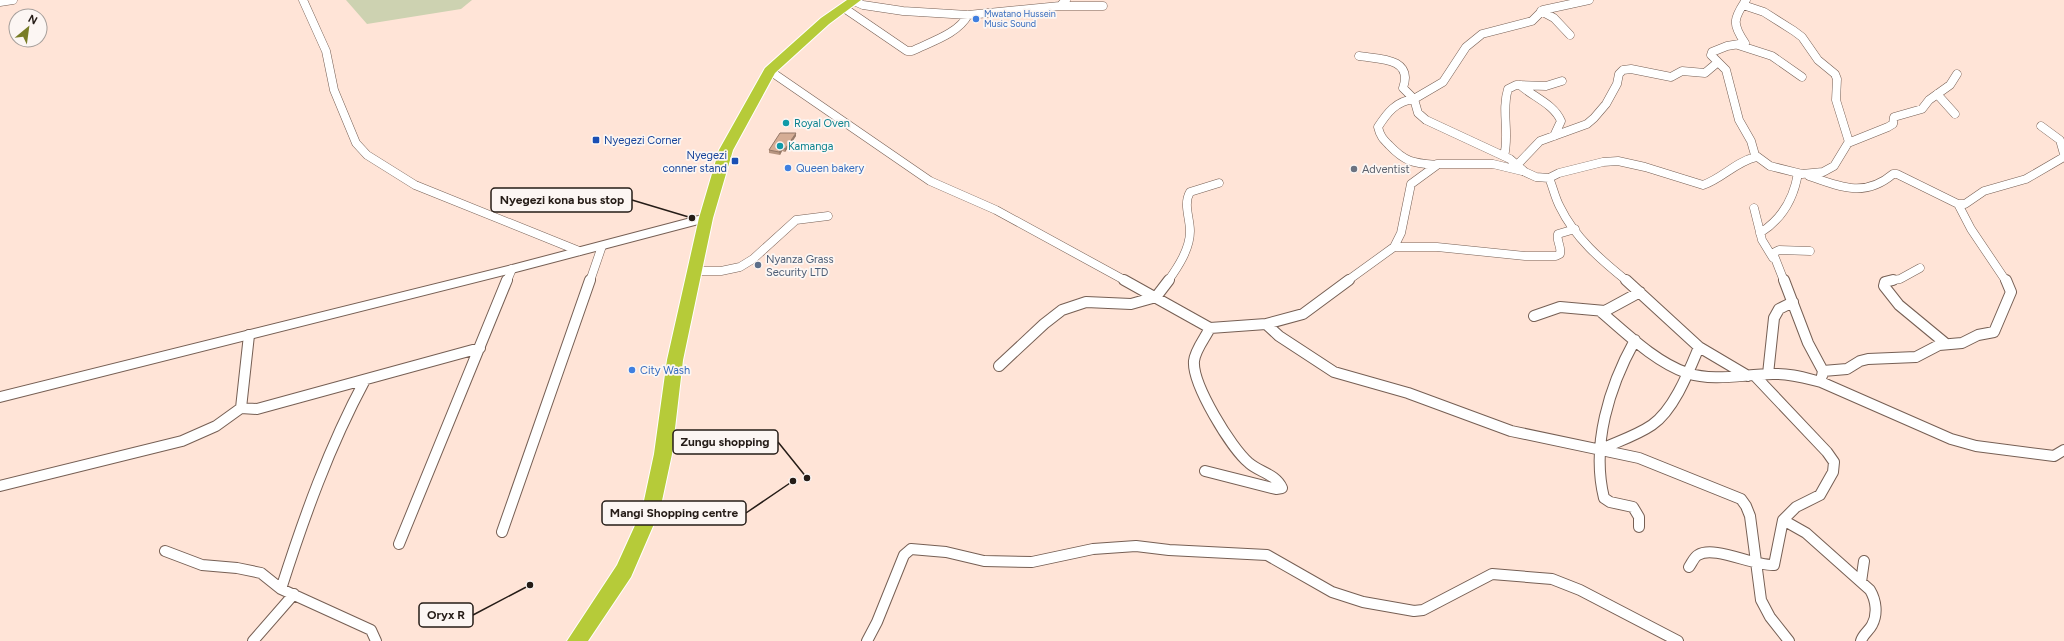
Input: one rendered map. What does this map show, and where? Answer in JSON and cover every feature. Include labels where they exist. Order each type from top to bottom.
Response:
[{"type":"highway","points":[[577,641],[624,571],[651,510],[663,454],[676,360],[694,271],[706,218],[726,150],[770,71],[824,21],[851,3]]},
{"type":"main road","points":[[0,397],[512,269],[706,218]]},
{"type":"street","points":[[0,2],[13,0]]},
{"type":"street","points":[[303,0],[326,51],[334,90],[356,143],[367,155],[390,171],[415,185],[579,251]]},
{"type":"street","points":[[1060,6],[1066,0]]},
{"type":"street","points":[[1589,0],[1541,11],[1532,21],[1492,30],[1480,36],[1466,47],[1443,82],[1414,99],[1408,99],[1393,105],[1380,124],[1378,131],[1388,145],[1401,158],[1418,163],[1493,164],[1538,177],[1549,178],[1559,173],[1603,162],[1618,161],[1645,167],[1703,185],[1715,179],[1736,162],[1745,158],[1756,157],[1770,165],[1808,175],[1849,189],[1858,190],[1885,182],[1893,174],[1897,174],[1958,204],[1965,204],[1984,191],[2026,179],[2064,157]]},
{"type":"street","points":[[1756,157],[1751,141],[1739,120],[1725,69],[1712,56],[1711,53],[1727,46],[1745,42],[1735,30],[1734,25],[1734,20],[1744,2],[1766,13],[1799,34],[1818,60],[1836,74],[1836,100],[1849,142]]},
{"type":"street","points":[[851,3],[903,11],[968,15],[1060,6],[1103,6]]},
{"type":"street","points":[[851,3],[907,51],[912,51],[959,27],[966,21],[968,15]]},
{"type":"street","points":[[1541,11],[1554,18],[1570,35]]},
{"type":"street","points":[[1737,45],[1772,56],[1802,77]]},
{"type":"street","points":[[1358,56],[1392,60],[1400,67],[1406,78],[1403,88],[1414,99],[1420,116],[1432,124],[1504,156],[1518,164],[1525,172]]},
{"type":"street","points":[[1518,164],[1540,141],[1587,124],[1594,118],[1606,104],[1623,70],[1631,69],[1671,77],[1682,71],[1705,73],[1718,62]]},
{"type":"street","points":[[770,71],[930,181],[996,210],[1156,296],[1210,328],[1244,327],[1266,324],[1303,314],[1394,247],[1401,233],[1411,184],[1437,164]]},
{"type":"street","points":[[1808,175],[1824,172],[1833,167],[1849,142],[1886,128],[1893,124],[1894,117],[1921,109],[1937,94],[1950,85],[1957,74]]},
{"type":"street","points":[[1504,156],[1507,144],[1505,94],[1510,87],[1520,85],[1546,86],[1562,81]]},
{"type":"street","points":[[1520,85],[1533,97],[1558,113],[1561,121],[1554,136]]},
{"type":"street","points":[[1937,94],[1955,114]]},
{"type":"street","points":[[2041,126],[2060,140],[2064,154]]},
{"type":"street","points":[[1760,233],[1768,228],[1788,205],[1796,188],[1798,173]]},
{"type":"street","points":[[1549,178],[1558,201],[1583,242],[1603,262],[1640,292],[1699,347],[1752,377],[1827,452],[1834,462],[1833,472],[1820,495],[1796,507],[1784,520],[1775,564],[1769,566],[1755,565],[1711,552],[1697,555],[1689,567]]},
{"type":"street","points":[[999,366],[1044,324],[1062,310],[1086,302],[1131,304],[1156,296],[1169,280],[1187,249],[1190,232],[1186,199],[1187,195],[1190,192],[1219,183]]},
{"type":"street","points":[[1823,371],[1847,369],[1865,359],[1916,357],[1945,343],[1962,343],[1978,335],[1994,332],[2002,315],[2004,304],[2011,292],[2007,280],[1973,232],[1958,204]]},
{"type":"street","points":[[1754,208],[1756,226],[1765,246],[1773,258],[1793,302],[1808,343],[1823,371],[1821,382]]},
{"type":"street","points":[[694,271],[733,269],[746,264],[796,220],[828,216]]},
{"type":"street","points":[[1394,247],[1437,247],[1525,256],[1556,256],[1560,254],[1561,250],[1557,238],[1558,234],[1575,229]]},
{"type":"street","points":[[502,532],[602,246]]},
{"type":"street","points":[[1773,258],[1773,253],[1775,250],[1810,251]]},
{"type":"street","points":[[1920,268],[1902,279],[1885,282],[1884,286],[1899,305],[1945,343]]},
{"type":"street","points":[[399,544],[512,269]]},
{"type":"street","points":[[1534,316],[1560,307],[1600,312],[1619,305],[1640,292]]},
{"type":"street","points":[[1768,374],[1774,318],[1779,309],[1793,302]]},
{"type":"street","points":[[1600,312],[1635,340],[1687,373],[1724,377],[1752,377],[1768,374],[1821,382],[1951,439],[1976,446],[2054,456],[2064,450]]},
{"type":"street","points":[[1266,324],[1279,336],[1334,372],[1408,394],[1511,431],[1646,461],[1744,501],[1751,516],[1755,565],[1761,601],[1774,625],[1789,641]]},
{"type":"street","points":[[1205,471],[1261,484],[1276,490],[1282,488],[1276,480],[1249,462],[1240,454],[1218,421],[1203,390],[1195,370],[1194,361],[1210,328]]},
{"type":"street","points":[[241,408],[249,335]]},
{"type":"street","points":[[1635,340],[1624,359],[1609,409],[1599,450],[1599,468],[1604,498],[1610,502],[1624,504],[1637,510],[1639,514],[1639,528]]},
{"type":"street","points":[[1599,450],[1652,425],[1674,399],[1699,347]]},
{"type":"street","points":[[0,486],[165,446],[198,436],[216,427],[241,408],[257,409],[480,348]]},
{"type":"street","points":[[282,589],[305,515],[330,451],[348,410],[365,380]]},
{"type":"street","points":[[1784,520],[1806,533],[1870,590],[1875,602],[1872,624],[1864,633],[1861,641]]},
{"type":"street","points":[[867,641],[877,622],[904,555],[911,549],[946,552],[984,561],[1032,562],[1093,549],[1136,546],[1169,550],[1267,555],[1332,592],[1363,602],[1414,611],[1423,610],[1492,574],[1552,579],[1580,590],[1678,641]]},
{"type":"street","points":[[165,551],[202,565],[237,568],[261,573],[282,589],[371,630],[376,641]]},
{"type":"street","points":[[1861,582],[1861,572],[1864,561]]},
{"type":"street","points":[[253,641],[294,594]]},
{"type":"green space","points":[[346,0],[472,0],[461,9],[367,24]]},
{"type":"building","name":"Kamanga","points":[[780,133],[796,133],[785,149],[782,148],[779,152],[769,150]]},
{"type":"place","name":"Mwatano Hussein Music Sound","points":[[976,19]]},
{"type":"place","name":"Royal Oven","points":[[786,123]]},
{"type":"place","name":"Nyegezi Corner","points":[[596,140]]},
{"type":"place","name":"Kamanga","points":[[780,146]]},
{"type":"place","name":"Nyegezi conner stand","points":[[735,161]]},
{"type":"place","name":"Queen bakery","points":[[788,168]]},
{"type":"place","name":"Adventist","points":[[1354,169]]},
{"type":"place","name":"Nyegezi kona bus stop","points":[[692,218]]},
{"type":"place","name":"Nyanza Grass Security LTD","points":[[758,265]]},
{"type":"place","name":"City Wash","points":[[632,370]]},
{"type":"place","name":"Zungu shopping","points":[[807,478]]},
{"type":"place","name":"Mangi Shopping centre","points":[[793,481]]},
{"type":"place","name":"Oryx R","points":[[530,585]]}]
